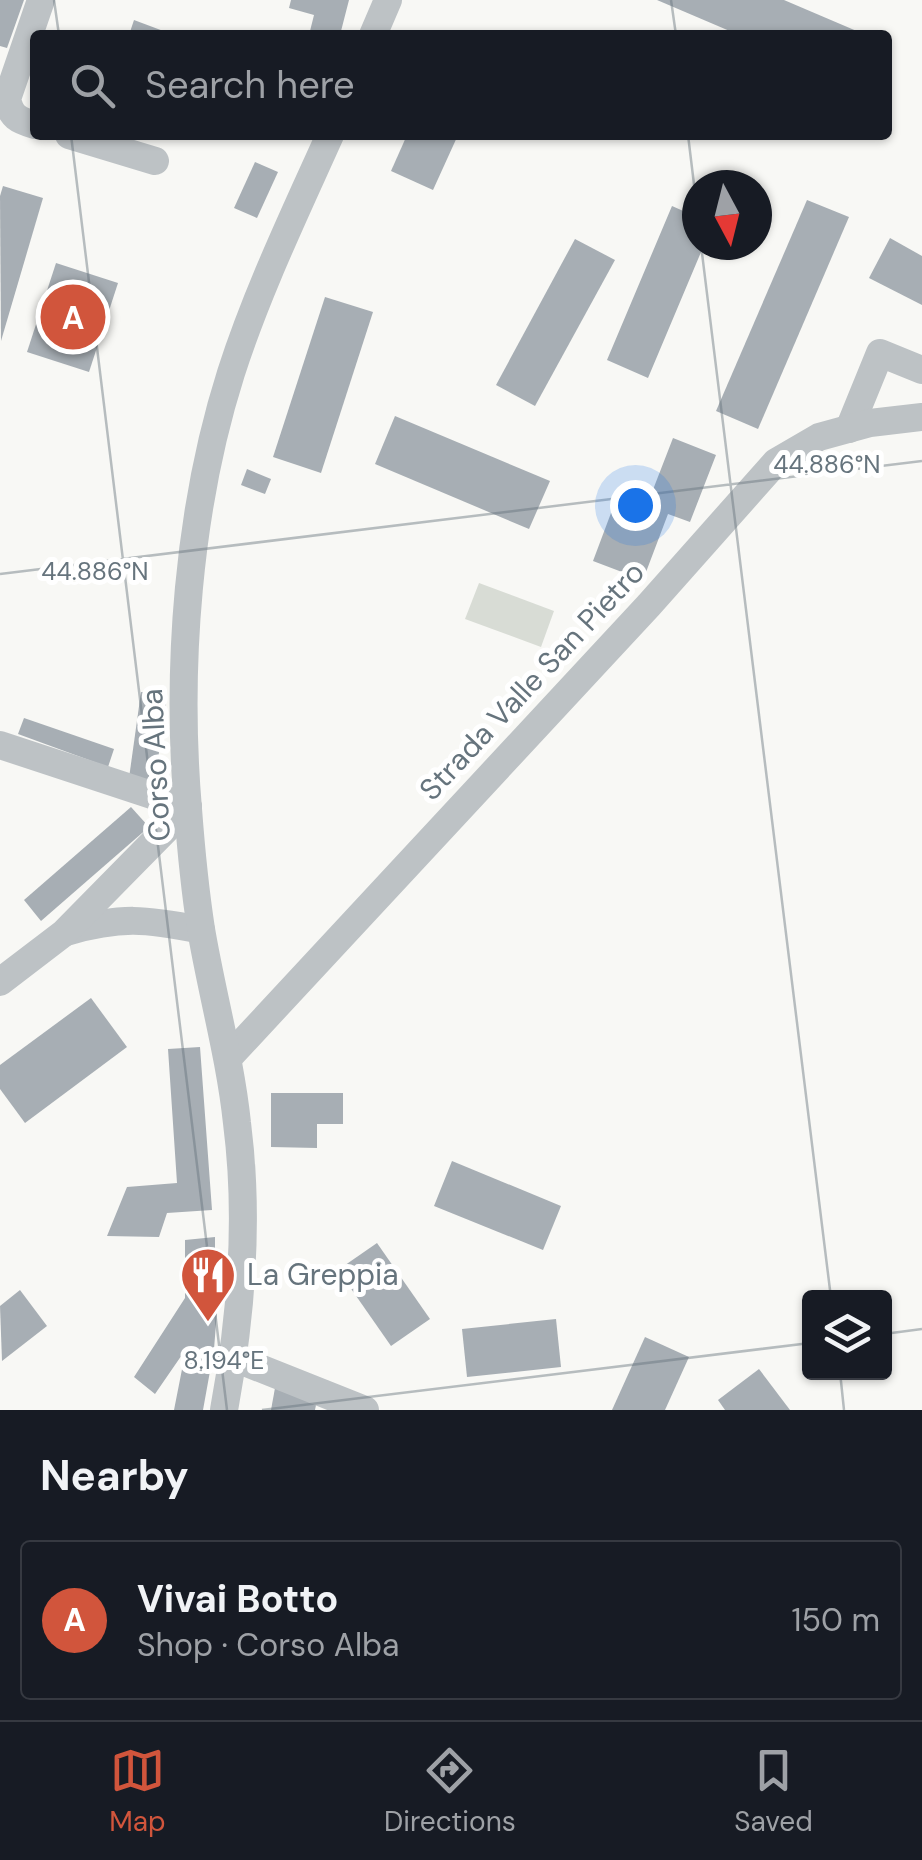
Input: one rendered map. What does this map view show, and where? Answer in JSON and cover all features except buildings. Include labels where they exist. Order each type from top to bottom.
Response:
[{"type":"street","points":[[31,30],[41,0]]},
{"type":"street","points":[[375,30],[388,0]]},
{"type":"street","points":[[30,33],[8,98],[10,111],[17,120],[30,124]]},
{"type":"street","points":[[85,140],[155,161]]},
{"type":"street","name":"Corso Alba","points":[[224,1410],[240,1286],[242,1195],[238,1128],[202,930],[188,807],[184,652],[191,563],[230,374],[328,140]]},
{"type":"street","points":[[849,429],[880,353],[922,370]]},
{"type":"street","name":"Strada Valle San Pietro","points":[[228,1057],[649,605],[776,462],[820,437],[870,423],[922,416]]},
{"type":"street","points":[[0,746],[188,807],[64,933],[0,982]]},
{"type":"street","points":[[64,933],[105,921],[148,919],[202,930]]},
{"type":"street","points":[[232,1357],[365,1410]]},
{"type":"shaded area","points":[[479,583],[554,611],[541,647],[465,619]]},
{"type":"place","name":"Vivai Botto","points":[[73,317]]},
{"type":"place","name":"La Greppia","points":[[208,1324]]}]
